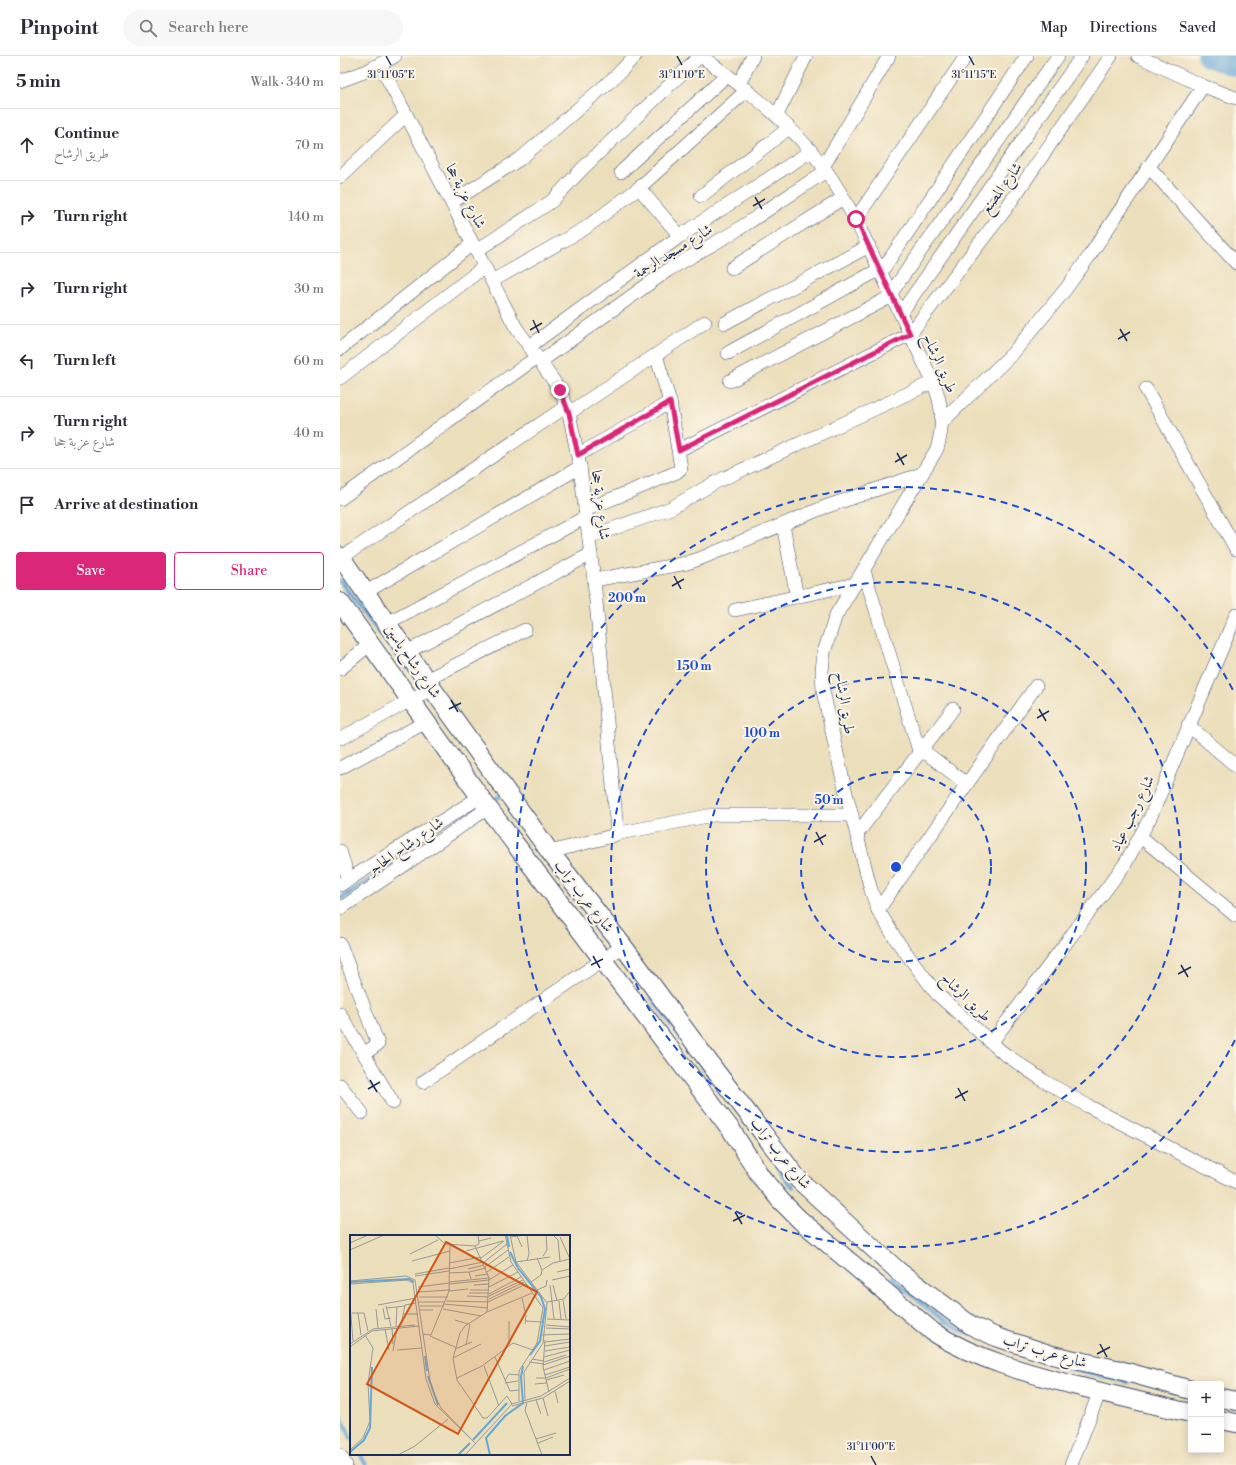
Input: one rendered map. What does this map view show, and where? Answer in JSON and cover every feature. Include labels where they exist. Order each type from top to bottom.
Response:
[{"type":"street","points":[[340,81],[395,56]]},
{"type":"street","points":[[452,202],[520,159],[616,76],[635,56]]},
{"type":"street","points":[[492,282],[584,229],[639,188],[743,87],[753,56]]},
{"type":"street","points":[[777,115],[806,56]]},
{"type":"street","points":[[824,169],[889,56]]},
{"type":"street","points":[[856,219],[966,56]]},
{"type":"street","points":[[728,353],[881,271],[1027,56]]},
{"type":"street","points":[[730,382],[892,295],[1058,56]]},
{"type":"street","points":[[900,313],[1082,56]]},
{"type":"street","name":"شارع المصنع","points":[[910,334],[1005,210],[1111,56]]},
{"type":"street","points":[[1138,56],[1203,86],[1236,98]]},
{"type":"street","points":[[340,349],[474,248],[552,201],[583,168],[706,57]]},
{"type":"street","name":"طريق الرشاح","points":[[706,57],[777,115],[811,151],[824,169],[844,198],[856,219],[939,394],[943,421],[937,449],[836,615],[824,652],[822,671],[823,691],[852,815],[871,890],[878,910],[897,941],[937,994],[991,1043],[1044,1081],[1088,1106],[1236,1182]]},
{"type":"street","name":"شارع عزبة جحا","points":[[380,64],[515,326],[560,390],[568,410],[579,461],[594,580],[617,830],[615,834]]},
{"type":"street","points":[[621,172],[728,75]]},
{"type":"street","points":[[943,421],[1013,353],[1065,290],[1203,86]]},
{"type":"street","points":[[340,177],[406,115]]},
{"type":"street","points":[[701,196],[789,128]]},
{"type":"street","points":[[340,499],[536,355],[680,236],[811,151]]},
{"type":"street","points":[[1149,167],[1236,263]]},
{"type":"street","name":"شارع مسجد الرحمة","points":[[536,355],[668,270],[734,232],[824,169]]},
{"type":"street","points":[[639,188],[680,236]]},
{"type":"street","points":[[732,268],[844,198]]},
{"type":"street","points":[[725,323],[869,246]]},
{"type":"street","points":[[340,378],[484,267]]},
{"type":"street","points":[[341,557],[705,322]]},
{"type":"street","points":[[679,450],[910,334]]},
{"type":"street","points":[[387,623],[586,513],[677,472],[682,465],[670,402],[656,355]]},
{"type":"street","points":[[589,537],[671,508],[723,479],[933,382]]},
{"type":"street","points":[[1146,389],[1236,549]]},
{"type":"street","points":[[366,592],[579,461],[670,402]]},
{"type":"street","points":[[594,580],[686,563],[832,505],[922,474]]},
{"type":"street","points":[[783,525],[798,597]]},
{"type":"street","points":[[407,652],[591,554]]},
{"type":"street","name":"شارع رشاح ياسين","points":[[341,557],[407,652],[423,691],[478,772],[484,802]]},
{"type":"street","points":[[864,571],[921,752],[967,784]]},
{"type":"street","points":[[735,610],[854,584]]},
{"type":"street","name":"شارع رشاح ياسين","points":[[342,608],[370,644],[423,691],[426,722],[478,772]]},
{"type":"street","name":"شارع رجب عياد","points":[[991,1043],[1111,883],[1141,837],[1236,615]]},
{"type":"street","points":[[342,738],[525,630]]},
{"type":"street","points":[[340,668],[370,644]]},
{"type":"street","points":[[878,910],[1036,686]]},
{"type":"street","points":[[858,834],[953,709]]},
{"type":"street","points":[[340,768],[426,722]]},
{"type":"street","points":[[1188,725],[1236,766]]},
{"type":"street","name":"شارع عرب تراب","points":[[478,772],[550,852],[798,1179],[897,1270],[972,1326],[996,1337],[1052,1355],[1116,1369],[1188,1389]]},
{"type":"street","name":"شارع عرب تراب","points":[[484,802],[605,958],[732,1131],[761,1177],[780,1201],[820,1238],[933,1332],[954,1345],[1008,1366],[1100,1391],[1188,1412]]},
{"type":"street","name":"شارع رشاح الحاجر","points":[[344,883],[484,802]]},
{"type":"street","name":"شارع رشاح الحاجر","points":[[340,909],[484,802]]},
{"type":"street","points":[[550,852],[615,834],[713,815],[852,815]]},
{"type":"street","points":[[1141,837],[1236,916]]},
{"type":"street","points":[[340,851],[344,883]]},
{"type":"street","points":[[340,944],[378,1044],[364,1054]]},
{"type":"street","points":[[423,1082],[621,947]]},
{"type":"street","points":[[340,1014],[393,1103]]},
{"type":"street","points":[[340,1085],[362,1113]]},
{"type":"street","points":[[1071,1465],[1100,1391]]},
{"type":"street","points":[[1224,1399],[1236,1402]]},
{"type":"street","points":[[1224,1421],[1236,1423]]},
{"type":"street","points":[[340,1454],[346,1465]]},
{"type":"waterway","points":[[1209,56],[1236,65]]},
{"type":"waterway","points":[[340,581],[407,668]]},
{"type":"waterway","points":[[495,799],[501,796]]},
{"type":"waterway","points":[[340,899],[403,858]]},
{"type":"waterway","points":[[651,998],[709,1076]]},
{"type":"waterway","points":[[777,1166],[786,1180],[794,1187]]},
{"type":"waterway","points":[[892,1277],[938,1316],[958,1329],[968,1333]]},
{"type":"waterway","points":[[1063,1367],[1128,1382]]},
{"type":"waterway","points":[[340,1414],[350,1436]]},
{"type":"waterway","points":[[361,1455],[366,1465]]},
{"type":"route","points":[[560,390],[569,413],[578,455],[670,402],[679,450],[910,334],[856,219]]}]
